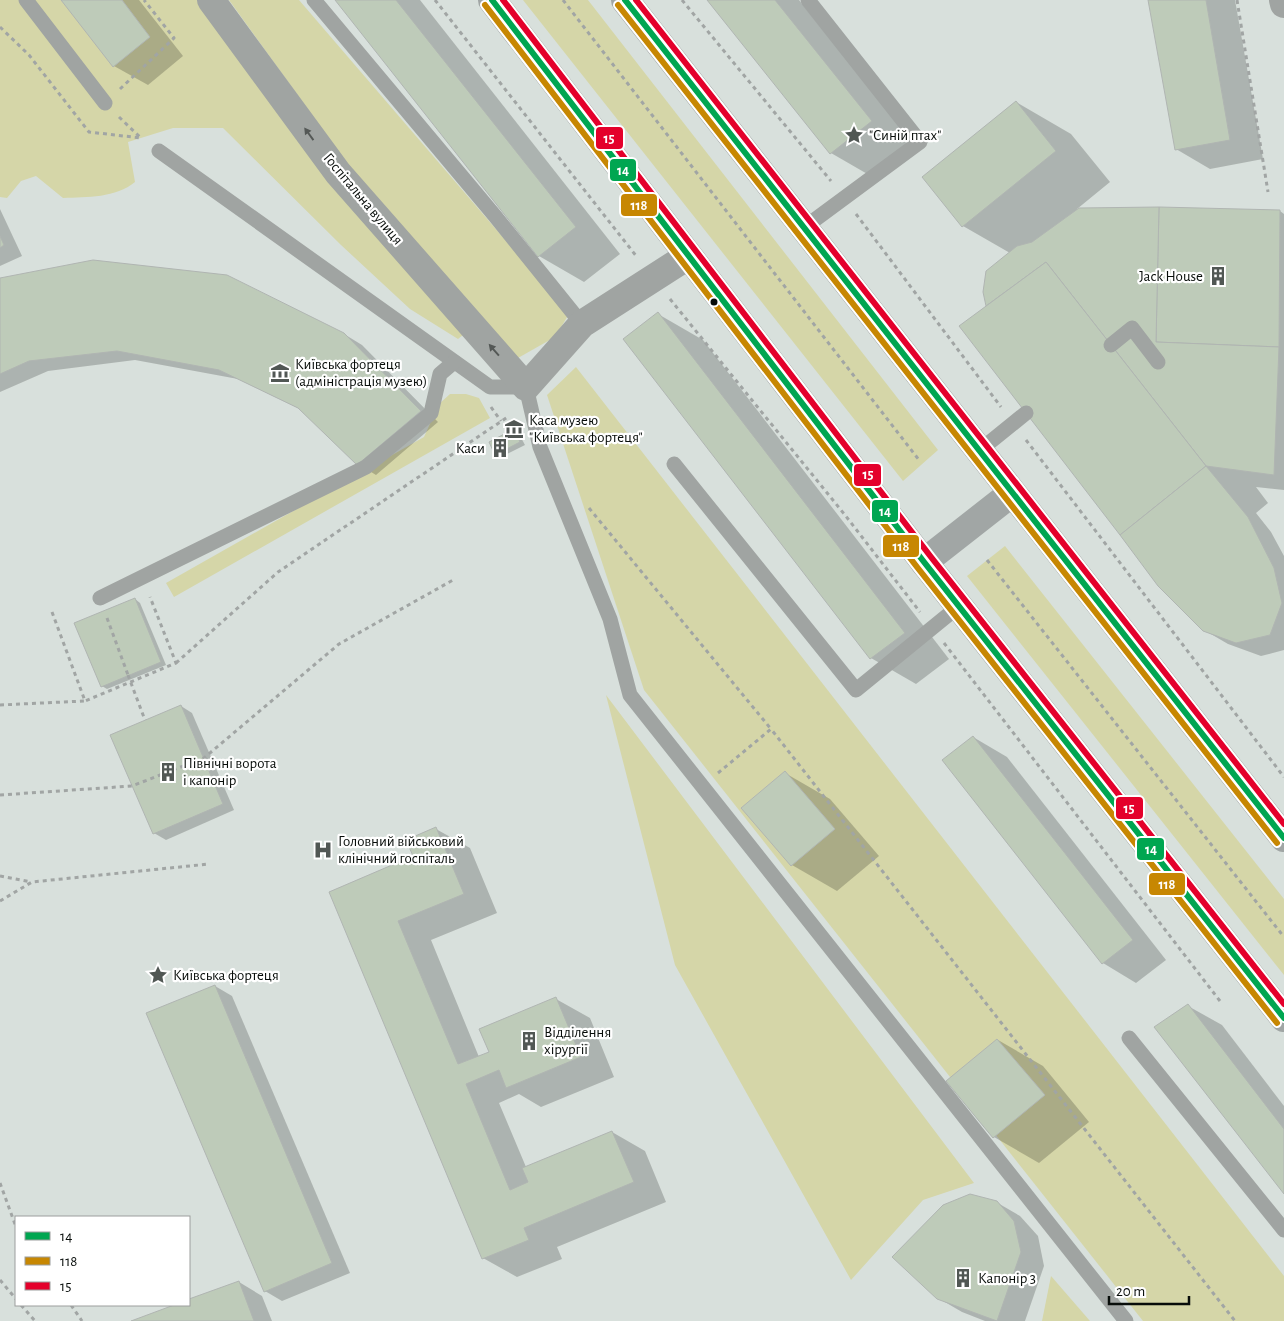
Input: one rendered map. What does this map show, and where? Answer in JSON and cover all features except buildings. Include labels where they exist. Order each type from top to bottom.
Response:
[{"type":"main road","points":[[492,0],[924,562],[1284,1018]]},
{"type":"main road","points":[[625,0],[806,227],[979,451],[1284,838]]},
{"type":"main road","points":[[924,562],[1012,493]]},
{"type":"street","name":"Госпітальна вулиця","points":[[211,0],[338,173],[526,387]]},
{"type":"street","points":[[1283,0],[1284,4]]},
{"type":"street","points":[[526,387],[582,324],[688,256]]},
{"type":"lane","points":[[26,0],[105,103]]},
{"type":"lane","points":[[314,0],[495,216],[582,324]]},
{"type":"lane","points":[[806,227],[920,142],[808,0]]},
{"type":"lane","points":[[159,150],[490,387],[526,387],[540,447],[610,619],[630,695],[1126,1321]]},
{"type":"lane","points":[[1111,345],[1132,328],[1158,362]]},
{"type":"lane","points":[[100,598],[366,467],[431,413],[440,374],[454,362]]},
{"type":"lane","points":[[979,451],[1026,413]]},
{"type":"lane","points":[[674,464],[856,690],[959,606]]},
{"type":"lane","points":[[1129,1038],[1284,1230]]},
{"type":"path","points":[[105,103],[174,38],[144,0]]},
{"type":"path","points":[[435,0],[653,277],[845,515],[1220,1001]]},
{"type":"path","points":[[564,0],[919,460]]},
{"type":"path","points":[[682,0],[844,198],[1013,423],[1284,777]]},
{"type":"path","points":[[1237,0],[1268,192]]},
{"type":"path","points":[[0,27],[29,55],[89,132],[142,138]]},
{"type":"path","points":[[0,705],[86,701],[176,663],[278,572],[509,416]]},
{"type":"path","points":[[583,500],[771,729],[1235,1321]]},
{"type":"path","points":[[987,560],[1284,937]]},
{"type":"path","points":[[0,795],[132,786],[204,758],[339,644],[453,580]]},
{"type":"path","points":[[100,598],[145,720]]},
{"type":"path","points":[[155,611],[176,663]]},
{"type":"path","points":[[52,612],[86,701]]},
{"type":"path","points":[[703,786],[771,729]]},
{"type":"path","points":[[0,876],[32,882],[209,864]]},
{"type":"path","points":[[0,901],[32,882]]},
{"type":"path","points":[[0,1183],[15,1224]]},
{"type":"path","points":[[0,1280],[15,1298]]},
{"type":"path","points":[[22,1306],[36,1321]]},
{"type":"path","points":[[72,1306],[82,1321]]},
{"type":"green space","points":[[0,0],[201,0],[468,331],[458,339],[410,309],[341,245],[223,128],[173,128],[128,142],[135,182],[110,194],[63,198],[36,176],[21,181],[7,198],[0,197]]},
{"type":"green space","points":[[229,0],[299,0],[569,314],[555,337],[518,358],[353,172]]},
{"type":"green space","points":[[523,0],[588,0],[938,450],[903,481]]},
{"type":"green space","points":[[576,367],[1284,1276],[1284,1321],[1143,1321],[644,690],[547,395]]},
{"type":"green space","points":[[450,394],[466,394],[479,398],[490,418],[174,597],[166,583],[424,437],[439,404]]},
{"type":"green space","points":[[1005,546],[1284,899],[1284,975],[967,576]]},
{"type":"green space","points":[[606,695],[974,1183],[923,1200],[851,1280],[675,965]]},
{"type":"green space","points":[[1051,1276],[1090,1321],[1042,1321]]},
{"type":"transit line","name":"14","points":[[492,0],[924,562],[1284,1018]]},
{"type":"transit line","name":"15","points":[[503,0],[931,557],[1284,1004]]},
{"type":"transit line","name":"14","points":[[625,0],[1284,838]]},
{"type":"transit line","name":"15","points":[[636,0],[1284,824]]},
{"type":"transit line","name":"118","points":[[485,5],[917,567],[1277,1023]]},
{"type":"transit line","name":"118","points":[[618,5],[1277,843]]},
{"type":"place","name":"\"Синій птах\"","points":[[854,135]]},
{"type":"place","name":"Jack House","points":[[1218,276]]},
{"type":"place","name":"Київська фортеця (адміністрація музею)","points":[[280,373]]},
{"type":"place","name":"Каса музею \"Київська фортеця\"","points":[[514,429]]},
{"type":"place","name":"Каси","points":[[500,448]]},
{"type":"place","name":"Північні ворота і капонір","points":[[168,772]]},
{"type":"place","name":"Головний військовий клінічний госпіталь","points":[[323,850]]},
{"type":"place","name":"Київська фортеця","points":[[158,975]]},
{"type":"place","name":"Відділення хірургії","points":[[529,1041]]},
{"type":"place","name":"Капонір 3","points":[[963,1278]]}]
